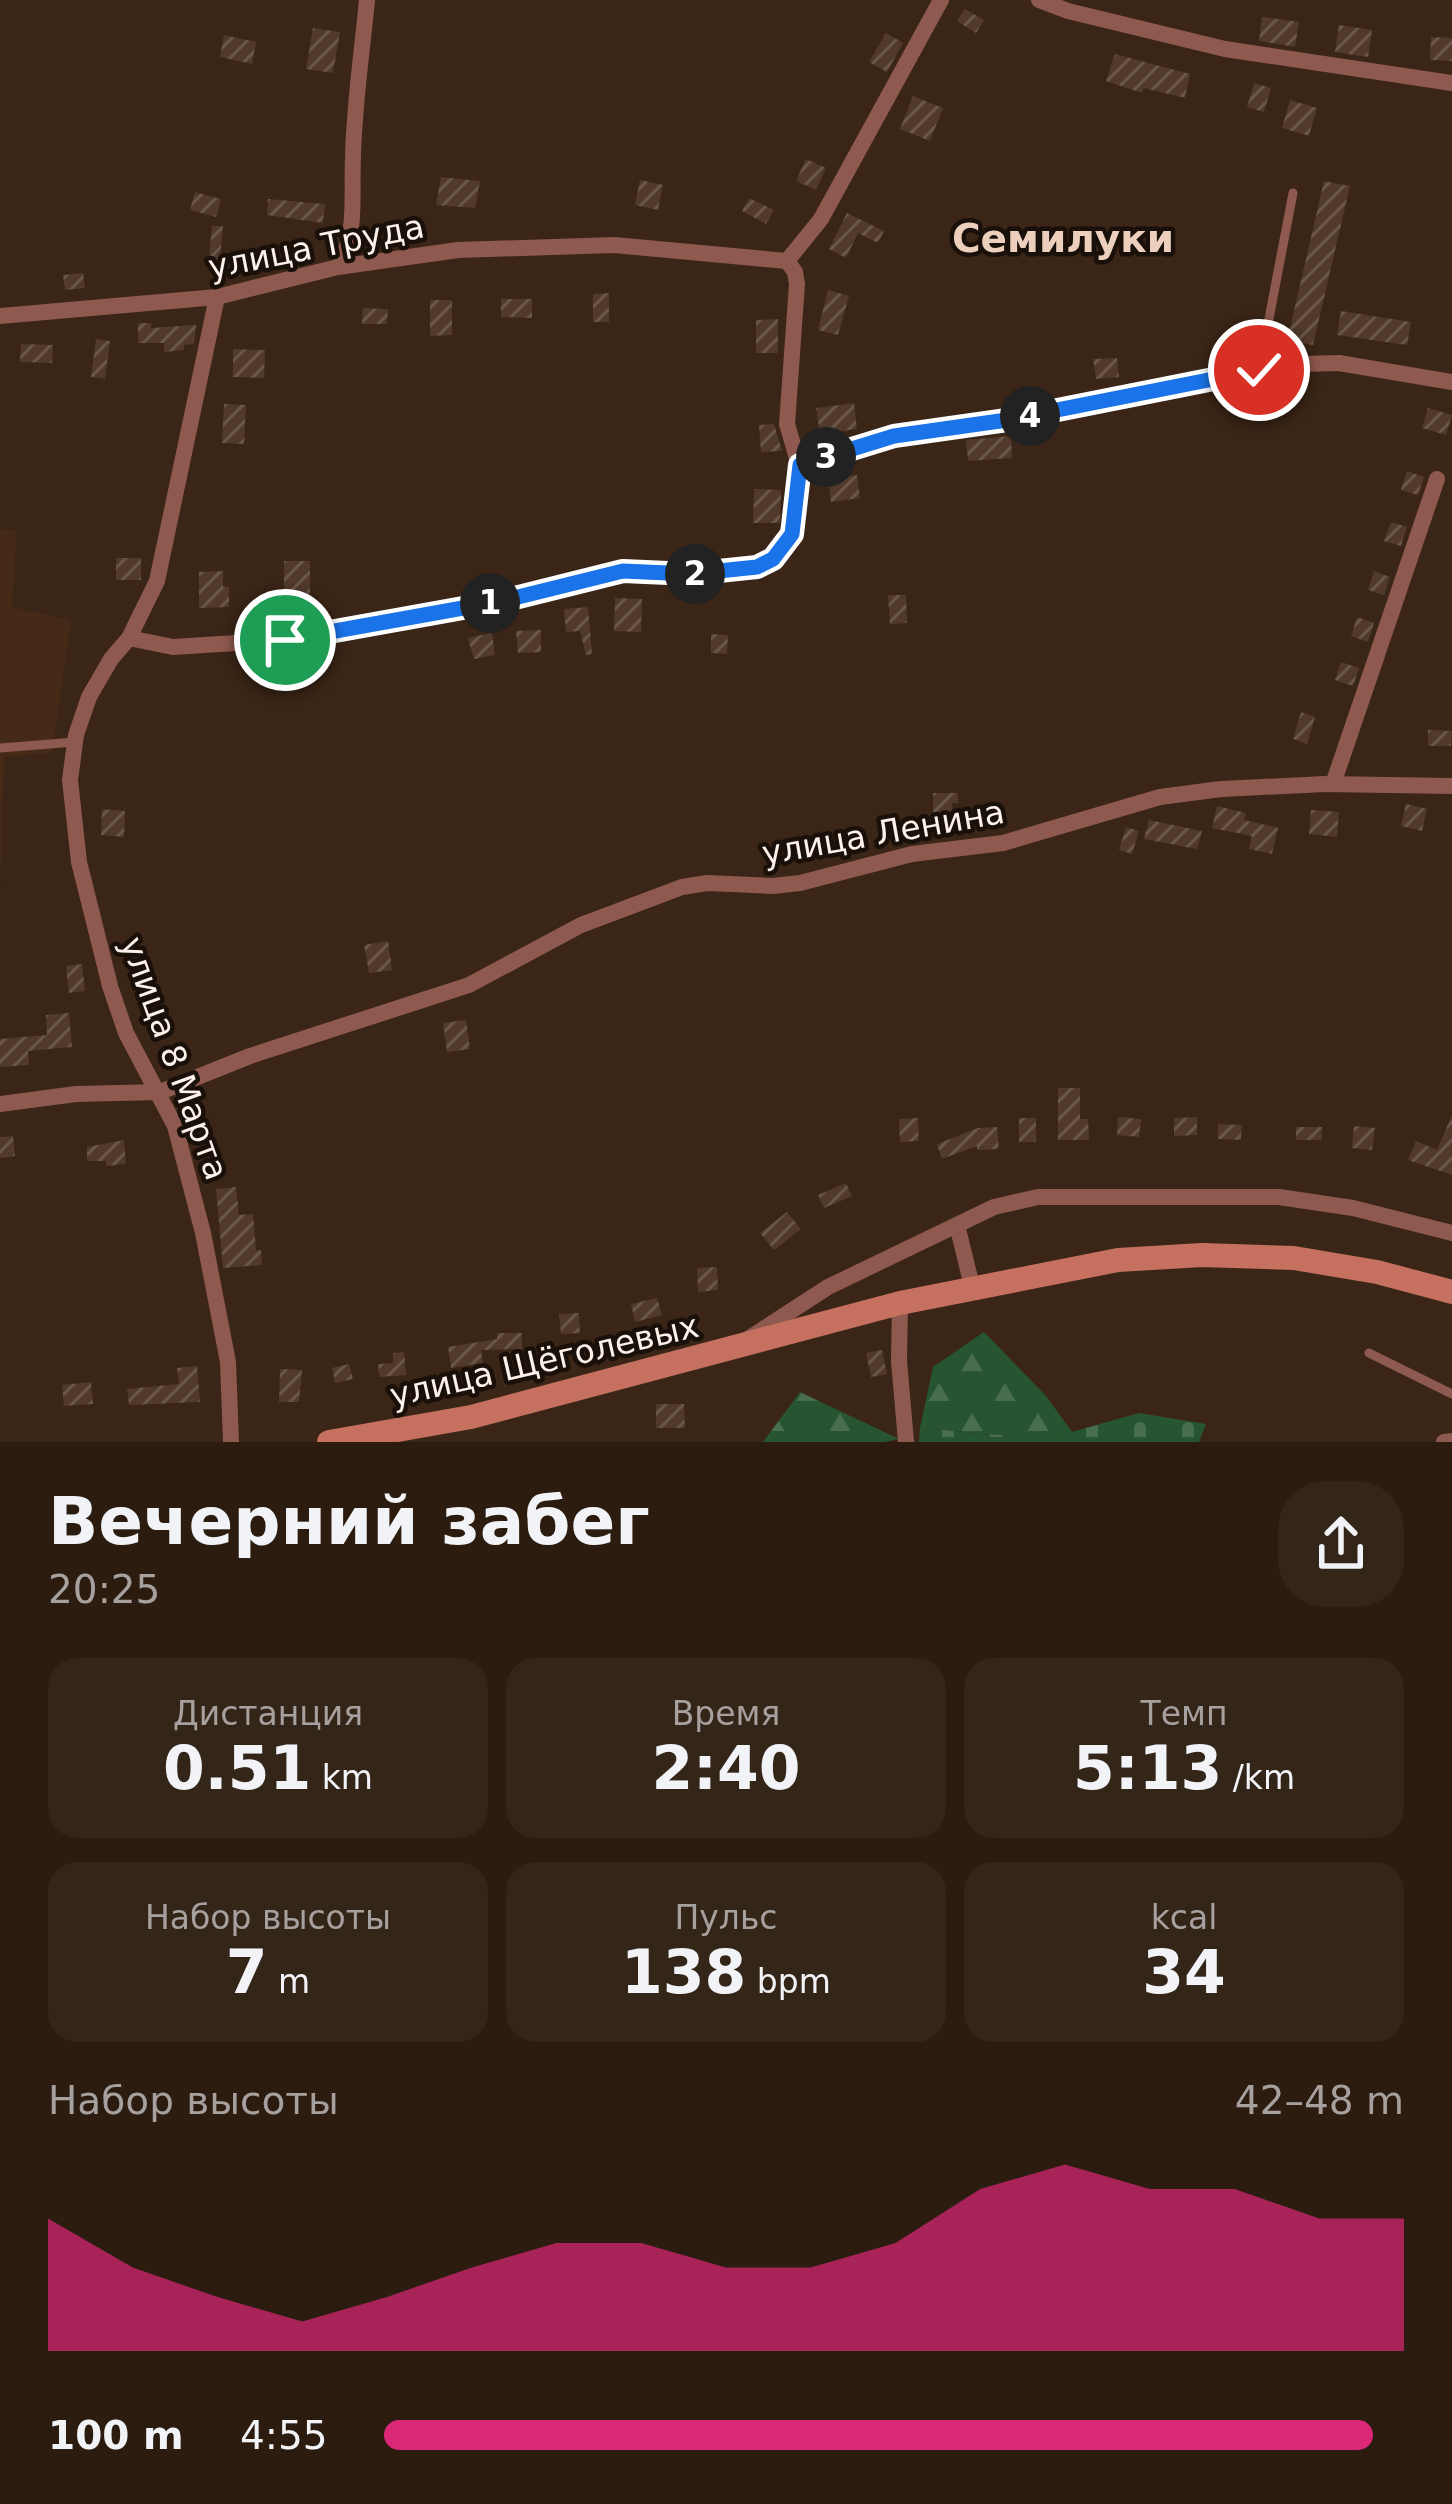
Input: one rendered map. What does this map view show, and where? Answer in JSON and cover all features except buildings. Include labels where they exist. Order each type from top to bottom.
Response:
[{"type":"main road","points":[[738,1347],[972,1286],[1118,1259],[1294,1258],[1377,1272],[1452,1292]]},
{"type":"main road","name":"улица Щёголевых","points":[[329,1442],[471,1417],[738,1347]]},
{"type":"street","points":[[338,267],[347,251],[354,214],[352,162],[367,0]]},
{"type":"street","points":[[129,638],[173,647],[285,640],[502,601],[623,571],[690,574],[757,567],[773,559],[792,534],[800,465],[787,424],[797,284],[787,261],[821,219],[941,0]]},
{"type":"street","points":[[1040,0],[1226,49],[1452,83]]},
{"type":"street","name":"улица Труда","points":[[0,316],[217,297],[338,267],[458,250],[561,245],[704,250],[787,261]]},
{"type":"street","name":"улица 8 Марта","points":[[217,297],[157,580],[129,638],[89,697],[75,742],[70,780],[79,862],[118,1011],[181,1145],[228,1362],[231,1442]]},
{"type":"street","points":[[800,465],[894,436],[1007,420],[1259,370],[1340,363],[1452,382]]},
{"type":"street","points":[[1333,784],[1437,479]]},
{"type":"street","name":"улица Ленина","points":[[0,1104],[76,1094],[160,1092],[250,1056],[469,985],[581,926],[682,886],[800,883],[912,854],[1004,843],[1160,797],[1221,789],[1452,786]]},
{"type":"street","name":"улица Щёголевых","points":[[738,1347],[828,1287],[994,1207],[1038,1197],[1279,1198],[1353,1208],[1452,1232]]},
{"type":"street","points":[[957,1225],[972,1286]]},
{"type":"street","points":[[900,1303],[906,1442]]},
{"type":"lane","points":[[1259,370],[1293,193]]},
{"type":"lane","points":[[0,748],[75,742]]},
{"type":"lane","points":[[1369,1352],[1452,1394]]},
{"type":"shaded area","points":[[0,529],[17,531],[12,607],[71,621],[52,753],[4,757],[0,889]]},
{"type":"green space","points":[[984,1332],[1046,1396],[1072,1432],[1047,1439],[920,1428],[933,1367]]},
{"type":"green space","points":[[800,1392],[899,1439],[763,1442]]},
{"type":"green space","points":[[1139,1413],[1206,1424],[1199,1442],[919,1442],[920,1428],[1047,1439]]},
{"type":"district","name":"Семилуки","points":[[1063,238]]},
{"type":"route","points":[[285,640],[502,601],[623,571],[690,574],[757,567],[773,559],[792,534],[800,465],[894,436],[1007,420],[1259,370]]}]
